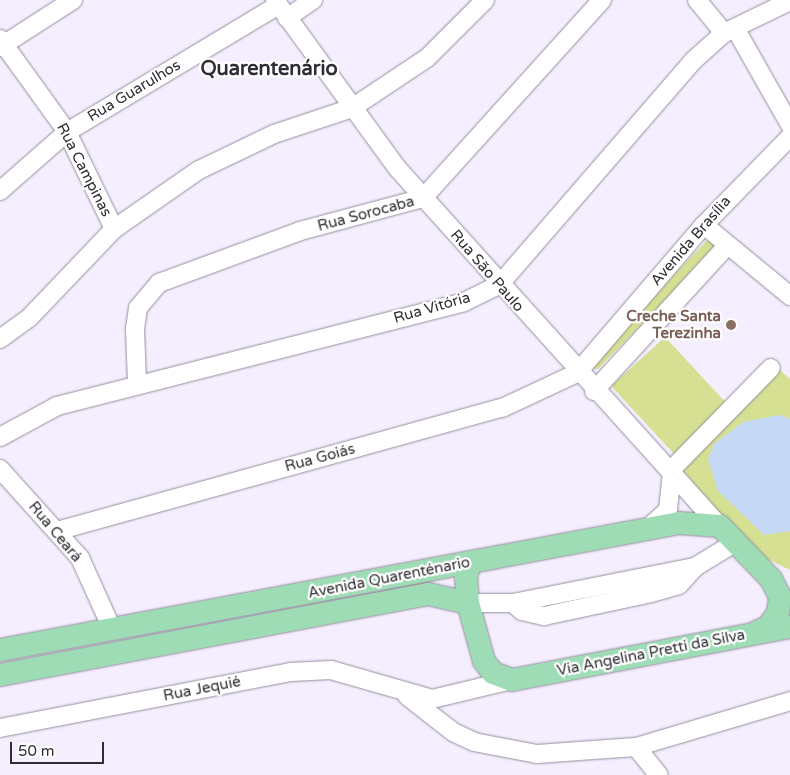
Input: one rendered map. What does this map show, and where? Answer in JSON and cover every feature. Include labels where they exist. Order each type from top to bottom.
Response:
[{"type":"main road","name":"Avenida Quarenténario","points":[[0,650],[679,523],[720,526]]},
{"type":"main road","points":[[720,526],[762,568],[776,588],[780,607],[772,623],[756,632]]},
{"type":"main road","points":[[470,562],[468,603],[487,668],[512,680]]},
{"type":"main road","points":[[762,568],[790,578]]},
{"type":"main road","points":[[0,676],[428,594],[468,603]]},
{"type":"main road","name":"Via Angelina Pretti da Silva","points":[[512,680],[790,627]]},
{"type":"street","points":[[1,43],[73,0]]},
{"type":"street","name":"Rua Guarulhos","points":[[0,191],[67,132],[280,8],[313,0]]},
{"type":"street","points":[[0,339],[30,317],[114,229],[199,170],[274,134],[352,108],[427,58],[485,0]]},
{"type":"street","name":"Rua Sorocaba","points":[[138,382],[134,329],[138,308],[159,283],[300,232],[423,198],[602,0]]},
{"type":"street","points":[[697,0],[729,30],[790,125]]},
{"type":"street","name":"Rua Vitória","points":[[0,437],[57,406],[138,382],[464,302],[499,285],[694,60],[729,30],[790,1]]},
{"type":"street","name":"Rua São Paulo","points":[[280,8],[352,108],[423,198],[577,373],[720,526]]},
{"type":"street","name":"Rua Campinas","points":[[1,43],[67,132],[114,229]]},
{"type":"street","name":"Avenida Brasília","points":[[577,373],[704,225],[790,138]]},
{"type":"street","points":[[704,225],[727,246],[790,296]]},
{"type":"street","name":"Avenida Brasília","points":[[594,391],[727,246]]},
{"type":"street","points":[[646,530],[668,510],[671,472],[771,368]]},
{"type":"street","name":"Rua Goiás","points":[[58,531],[502,408],[577,373]]},
{"type":"street","name":"Rua Ceará","points":[[0,469],[58,531],[80,558],[112,628]]},
{"type":"street","points":[[468,603],[498,600],[513,603],[522,611],[544,616],[611,603],[679,585],[695,567],[736,542]]},
{"type":"street","name":"Rua Jequié","points":[[0,728],[310,670],[358,676],[403,693]]},
{"type":"street","points":[[403,693],[449,698],[512,680]]},
{"type":"street","points":[[403,693],[453,732],[506,751],[575,755],[636,747],[790,701]]},
{"type":"street","points":[[636,747],[659,775]]},
{"type":"green space","points":[[709,238],[716,245],[714,250],[598,369],[591,369],[589,364]]},
{"type":"green space","points":[[665,337],[729,406],[675,455],[611,386]]},
{"type":"green space","points":[[779,369],[790,379],[790,570],[761,556],[733,529],[681,468]]},
{"type":"water","points":[[780,415],[790,419],[790,531],[764,535],[718,491],[708,459],[714,444],[743,422]]},
{"type":"place","name":"Creche Santa Terezinha","points":[[731,325]]},
{"type":"district","name":"Quarentenário","points":[[269,69]]}]
